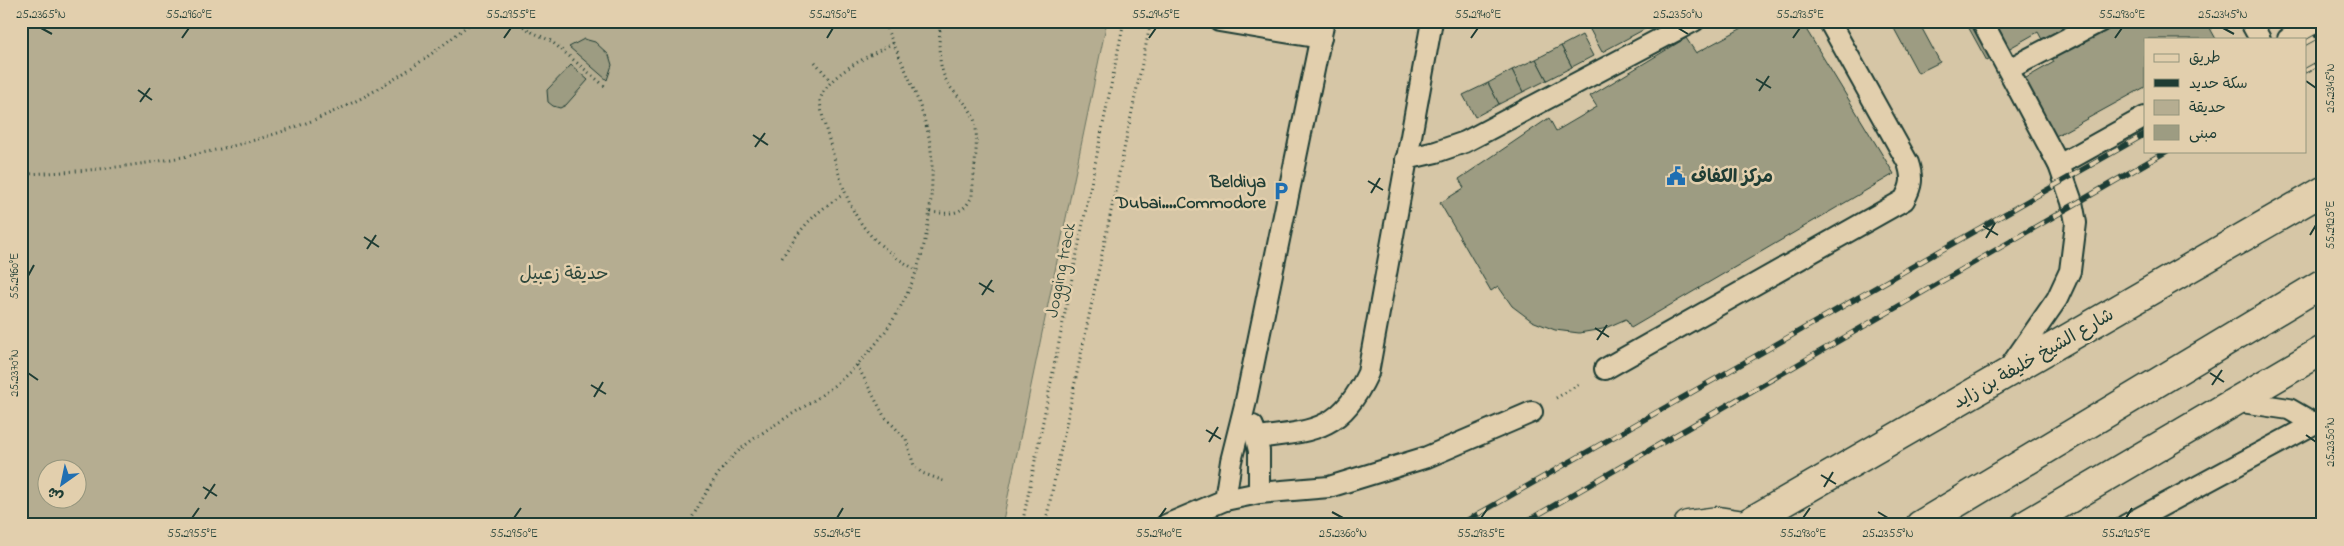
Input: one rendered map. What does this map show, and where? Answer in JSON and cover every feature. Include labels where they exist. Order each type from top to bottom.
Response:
[{"type":"main road","name":"شارع الشيخ خليفة بن زايد","points":[[1744,525],[2323,191]]},
{"type":"main road","points":[[1920,525],[2323,283]]},
{"type":"main road","points":[[2025,525],[2323,350]]},
{"type":"main road","points":[[1688,525],[1718,521],[1744,525]]},
{"type":"lane","points":[[1219,21],[1322,30],[1245,406],[1231,461],[1225,500]]},
{"type":"lane","points":[[1256,438],[1307,432],[1326,425],[1345,411],[1359,394],[1368,373],[1432,21]]},
{"type":"lane","points":[[1406,159],[1436,152],[1465,142],[1694,21]]},
{"type":"lane","points":[[1605,369],[1904,200],[1911,189],[1912,176],[1908,163],[1829,21]]},
{"type":"lane","points":[[1982,21],[2059,164],[2072,202],[2076,223],[2070,271],[2057,299],[2005,374]]},
{"type":"lane","points":[[2009,70],[2101,21]]},
{"type":"lane","points":[[2250,21],[2259,38]]},
{"type":"lane","points":[[2290,38],[2320,21]]},
{"type":"lane","points":[[2059,164],[2144,118]]},
{"type":"lane","points":[[2235,401],[2290,409],[2319,422]]},
{"type":"lane","points":[[1245,406],[1256,438],[1260,465],[1260,493]]},
{"type":"lane","points":[[1166,525],[1225,500],[1260,493],[1328,486],[1373,474],[1428,457],[1532,412]]},
{"type":"lane","points":[[2126,525],[2319,422]]},
{"type":"path","points":[[21,174],[60,173],[170,158],[272,135],[353,103],[428,59],[473,21]]},
{"type":"path","points":[[515,21],[532,32],[552,41],[607,88]]},
{"type":"path","points":[[688,525],[721,469],[741,448],[814,402],[856,365],[888,327],[918,270],[930,212],[933,170],[926,124],[911,80],[882,21]]},
{"type":"path","points":[[930,212],[950,214],[960,212],[968,205],[972,196],[975,146],[976,127],[974,118],[950,87],[943,73],[940,58],[941,21]]},
{"type":"path","name":"Jogging track","points":[[1022,525],[1124,21]]},
{"type":"path","points":[[1045,525],[1151,21]]},
{"type":"path","points":[[892,42],[831,81],[822,92],[820,101],[844,194],[866,231],[882,247],[918,270]]},
{"type":"path","points":[[816,62],[831,81]]},
{"type":"path","points":[[782,258],[793,239],[807,221],[824,206],[844,194]]},
{"type":"path","points":[[856,365],[884,416],[906,439],[914,466],[922,473],[947,482]]},
{"type":"path","points":[[1532,412],[1605,369]]},
{"type":"green space","name":"حديقة زعبيل","points":[[21,21],[1107,21],[1002,525],[21,525]]},
{"type":"building","points":[[1597,21],[1655,21],[1656,23],[1602,52],[1588,26]]},
{"type":"building","name":"مركز الكفاف","points":[[1755,21],[1801,21],[1894,174],[1631,328],[1626,319],[1603,329],[1579,333],[1555,330],[1532,321],[1512,306],[1498,286],[1491,291],[1440,203],[1464,188],[1459,179],[1549,118],[1556,131],[1597,107],[1590,96],[1686,38],[1696,53]]},
{"type":"building","points":[[1890,21],[1918,21],[1940,62],[1918,73]]},
{"type":"building","points":[[1965,21],[2206,21],[2215,38],[2144,38],[2144,88],[2043,143],[2012,86],[2054,62],[2038,32],[1987,61]]},
{"type":"building","points":[[1582,35],[1593,56],[1572,67],[1561,46]]},
{"type":"building","points":[[584,39],[595,42],[609,55],[612,65],[607,80],[569,47]]},
{"type":"building","points":[[1561,46],[1572,67],[1547,80],[1536,59]]},
{"type":"building","points":[[1536,59],[1547,80],[1523,92],[1512,70]]},
{"type":"building","points":[[571,65],[588,80],[566,105],[560,108],[553,106],[548,102],[547,90]]},
{"type":"building","points":[[1512,70],[1523,92],[1499,104],[1488,83]]},
{"type":"building","points":[[1488,83],[1499,104],[1475,117],[1463,95]]},
{"type":"railway","points":[[2306,42],[2323,33]]},
{"type":"railway","points":[[2306,70],[2323,61]]},
{"type":"railway","points":[[1459,525],[2144,135]]},
{"type":"railway","points":[[1520,525],[2165,152]]},
{"type":"place","name":"مركز الكفاف","points":[[1676,176]]},
{"type":"place","name":"Beldiya Dubai....Commodore","points":[[1281,191]]}]
